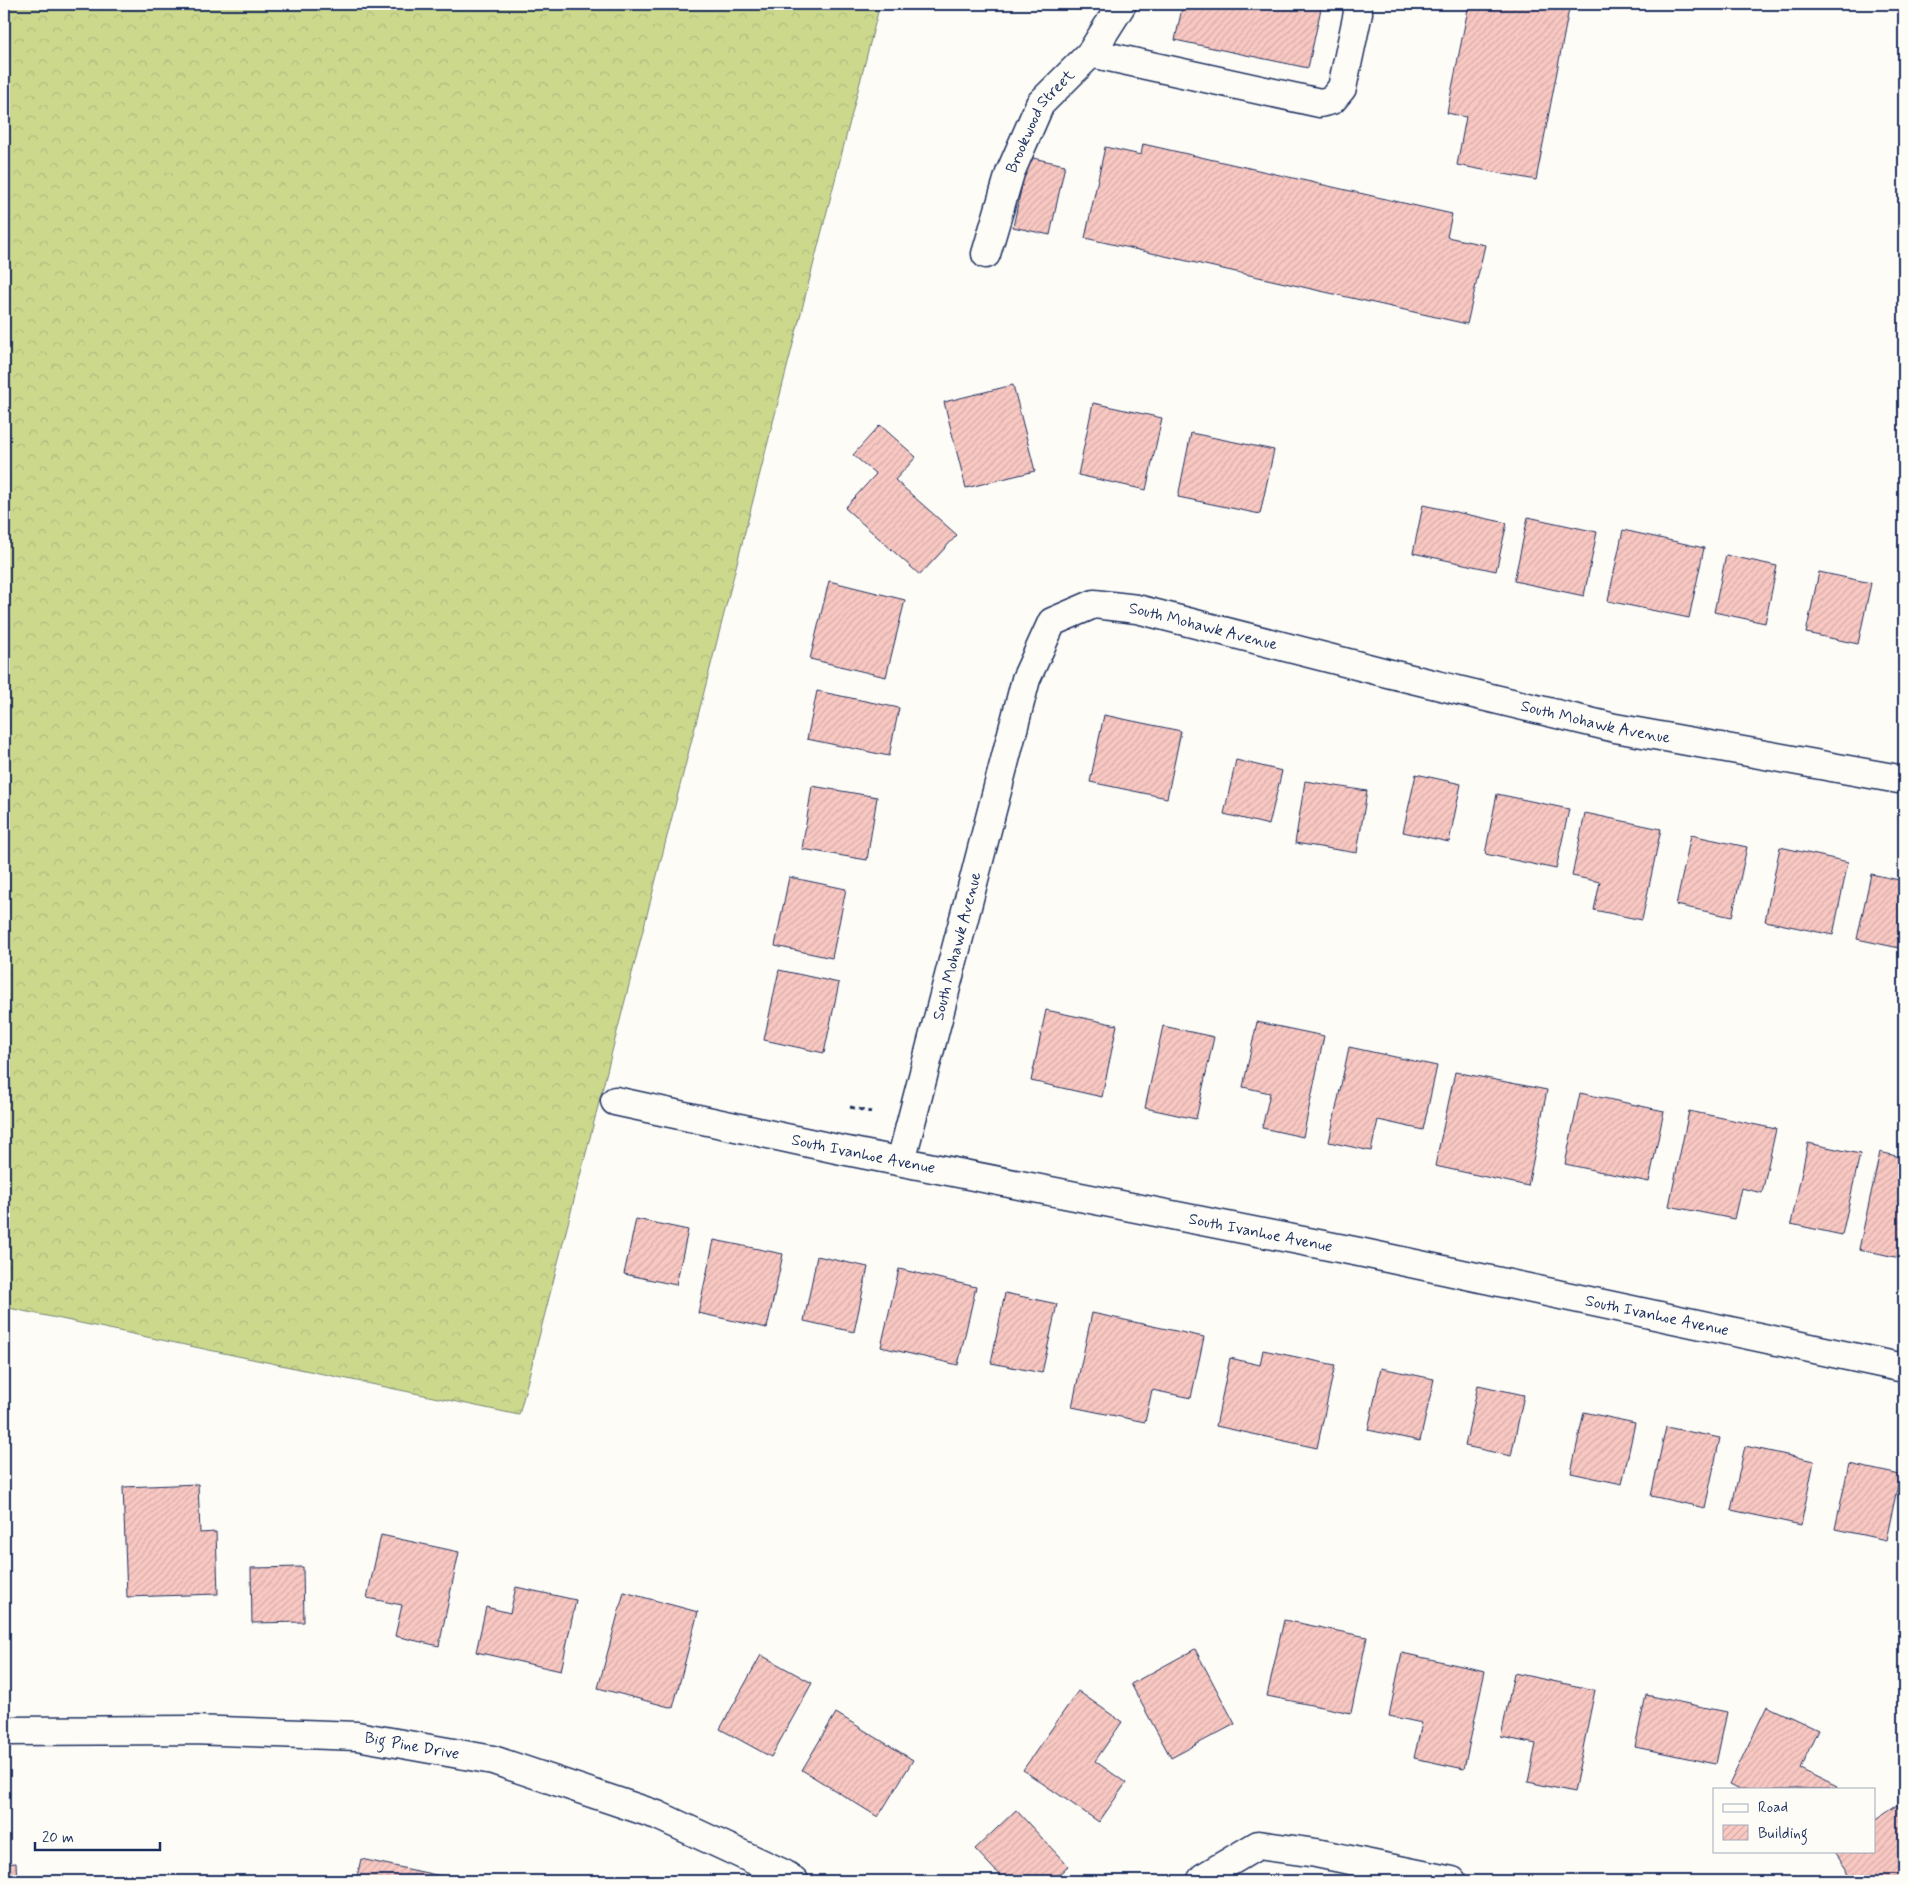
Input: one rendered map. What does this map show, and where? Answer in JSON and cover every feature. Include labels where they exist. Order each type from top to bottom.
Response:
[{"type":"street","name":"Brookwood Street","points":[[986,254],[1010,173],[1040,104],[1091,53],[1122,4]]},
{"type":"street","points":[[1091,53],[1320,103],[1332,100],[1342,88],[1358,13],[1357,4]]},
{"type":"street","name":"South Mohawk Avenue","points":[[901,1161],[1026,679],[1052,622],[1094,604],[1138,609],[1391,674],[1615,728],[1904,780]]},
{"type":"street","name":"South Ivanhoe Avenue","points":[[615,1101],[837,1150],[901,1161],[1368,1254],[1904,1368]]},
{"type":"street","name":"Big Pine Drive","points":[[4,1731],[192,1730],[357,1736],[492,1760],[658,1815],[784,1874],[794,1881]]},
{"type":"street","points":[[1200,1881],[1258,1845],[1316,1853],[1452,1881]]},
{"type":"path","points":[[850,1107],[871,1112]]},
{"type":"green space","points":[[4,4],[880,4],[519,1415],[4,1307]]},
{"type":"building","points":[[1183,4],[1322,4],[1308,68],[1175,40]]},
{"type":"building","points":[[1469,4],[1570,4],[1536,180],[1457,165],[1466,117],[1447,113]]},
{"type":"building","points":[[1143,144],[1452,214],[1447,237],[1485,245],[1467,324],[1085,238],[1105,147],[1141,155]]},
{"type":"building","points":[[1028,157],[1065,165],[1050,235],[1013,227]]},
{"type":"building","points":[[1013,385],[1035,471],[966,488],[944,402]]},
{"type":"building","points":[[1093,403],[1162,418],[1146,490],[1078,475]]},
{"type":"building","points":[[880,425],[916,457],[895,480],[957,535],[920,575],[845,508],[876,474],[853,455]]},
{"type":"building","points":[[1191,433],[1274,450],[1260,514],[1178,497]]},
{"type":"building","points":[[1423,505],[1507,523],[1496,571],[1413,553]]},
{"type":"building","points":[[1528,517],[1597,532],[1584,596],[1514,581]]},
{"type":"building","points":[[1623,530],[1704,548],[1689,618],[1608,601]]},
{"type":"building","points":[[1726,555],[1777,566],[1765,623],[1714,612]]},
{"type":"building","points":[[1819,572],[1871,583],[1858,644],[1806,633]]},
{"type":"building","points":[[829,581],[905,600],[886,677],[810,659]]},
{"type":"building","points":[[817,691],[899,708],[889,756],[807,739]]},
{"type":"building","points":[[1104,715],[1181,731],[1167,798],[1090,782]]},
{"type":"building","points":[[1236,760],[1282,771],[1269,825],[1224,814]]},
{"type":"building","points":[[1416,774],[1461,784],[1449,842],[1403,832]]},
{"type":"building","points":[[1305,781],[1367,791],[1357,853],[1295,843]]},
{"type":"building","points":[[812,786],[877,797],[867,860],[802,849]]},
{"type":"building","points":[[1497,794],[1569,809],[1556,869],[1485,854]]},
{"type":"building","points":[[1585,813],[1661,829],[1642,920],[1594,910],[1600,882],[1572,876]]},
{"type":"building","points":[[1691,835],[1747,847],[1732,917],[1676,905]]},
{"type":"building","points":[[1780,847],[1848,862],[1833,935],[1765,921]]},
{"type":"building","points":[[1871,874],[1904,881],[1904,949],[1857,939]]},
{"type":"building","points":[[789,877],[846,889],[832,958],[775,946]]},
{"type":"building","points":[[779,970],[839,983],[824,1053],[764,1040]]},
{"type":"building","points":[[1046,1010],[1117,1025],[1102,1097],[1031,1081]]},
{"type":"building","points":[[1257,1022],[1324,1036],[1303,1137],[1262,1128],[1270,1093],[1243,1087]]},
{"type":"building","points":[[1163,1026],[1214,1037],[1196,1119],[1145,1108]]},
{"type":"building","points":[[1349,1047],[1437,1066],[1423,1130],[1378,1120],[1371,1151],[1329,1142]]},
{"type":"building","points":[[1455,1072],[1547,1090],[1528,1186],[1435,1166]]},
{"type":"building","points":[[1580,1093],[1664,1111],[1649,1182],[1565,1164]]},
{"type":"building","points":[[1689,1111],[1776,1129],[1762,1193],[1741,1188],[1734,1219],[1669,1206]]},
{"type":"building","points":[[1808,1143],[1860,1154],[1842,1235],[1791,1224]]},
{"type":"building","points":[[1880,1152],[1904,1158],[1904,1259],[1859,1249]]},
{"type":"building","points":[[636,1219],[688,1230],[676,1285],[624,1274]]},
{"type":"building","points":[[714,1240],[783,1254],[767,1328],[698,1313]]},
{"type":"building","points":[[817,1256],[868,1267],[854,1332],[804,1321]]},
{"type":"building","points":[[899,1269],[976,1287],[958,1365],[881,1347]]},
{"type":"building","points":[[1005,1293],[1057,1304],[1042,1373],[991,1363]]},
{"type":"building","points":[[1092,1313],[1204,1337],[1191,1398],[1152,1390],[1145,1422],[1072,1407]]},
{"type":"building","points":[[1263,1350],[1335,1365],[1317,1448],[1216,1426],[1230,1358],[1260,1365]]},
{"type":"building","points":[[1381,1368],[1434,1379],[1420,1441],[1368,1430]]},
{"type":"building","points":[[1478,1385],[1524,1395],[1511,1456],[1465,1446]]},
{"type":"building","points":[[1584,1412],[1635,1423],[1622,1484],[1571,1473]]},
{"type":"building","points":[[1666,1427],[1720,1438],[1705,1508],[1651,1496]]},
{"type":"building","points":[[1745,1446],[1814,1461],[1801,1525],[1731,1510]]},
{"type":"building","points":[[1849,1464],[1900,1475],[1886,1540],[1835,1529]]},
{"type":"building","points":[[198,1484],[200,1533],[216,1532],[218,1594],[127,1597],[123,1487]]},
{"type":"building","points":[[381,1535],[459,1552],[439,1646],[395,1636],[402,1605],[367,1598]]},
{"type":"building","points":[[303,1567],[304,1622],[252,1623],[251,1568]]},
{"type":"building","points":[[516,1587],[576,1600],[561,1671],[476,1652],[486,1607],[510,1613]]},
{"type":"building","points":[[624,1592],[698,1612],[673,1708],[598,1688]]},
{"type":"building","points":[[1284,1620],[1367,1637],[1351,1713],[1267,1696]]},
{"type":"building","points":[[1195,1649],[1235,1724],[1171,1758],[1131,1684]]},
{"type":"building","points":[[1402,1653],[1485,1671],[1464,1769],[1414,1758],[1422,1723],[1389,1716]]},
{"type":"building","points":[[761,1655],[812,1683],[771,1757],[720,1729]]},
{"type":"building","points":[[1514,1673],[1595,1690],[1574,1792],[1528,1782],[1536,1744],[1501,1737]]},
{"type":"building","points":[[1078,1691],[1122,1722],[1095,1761],[1126,1783],[1099,1822],[1023,1770]]},
{"type":"building","points":[[1646,1695],[1727,1712],[1716,1764],[1635,1747]]},
{"type":"building","points":[[1767,1706],[1818,1730],[1800,1769],[1837,1787],[1735,1788],[1729,1785]]},
{"type":"building","points":[[836,1713],[913,1760],[878,1817],[802,1770]]},
{"type":"building","points":[[1904,1802],[1904,1881],[1854,1881],[1835,1852],[1876,1852],[1876,1821]]},
{"type":"building","points":[[1016,1810],[1068,1866],[1052,1881],[1005,1881],[975,1849]]},
{"type":"building","points":[[361,1859],[460,1880],[460,1881],[356,1881]]},
{"type":"building","points":[[16,1863],[17,1881],[4,1881],[4,1864]]}]
